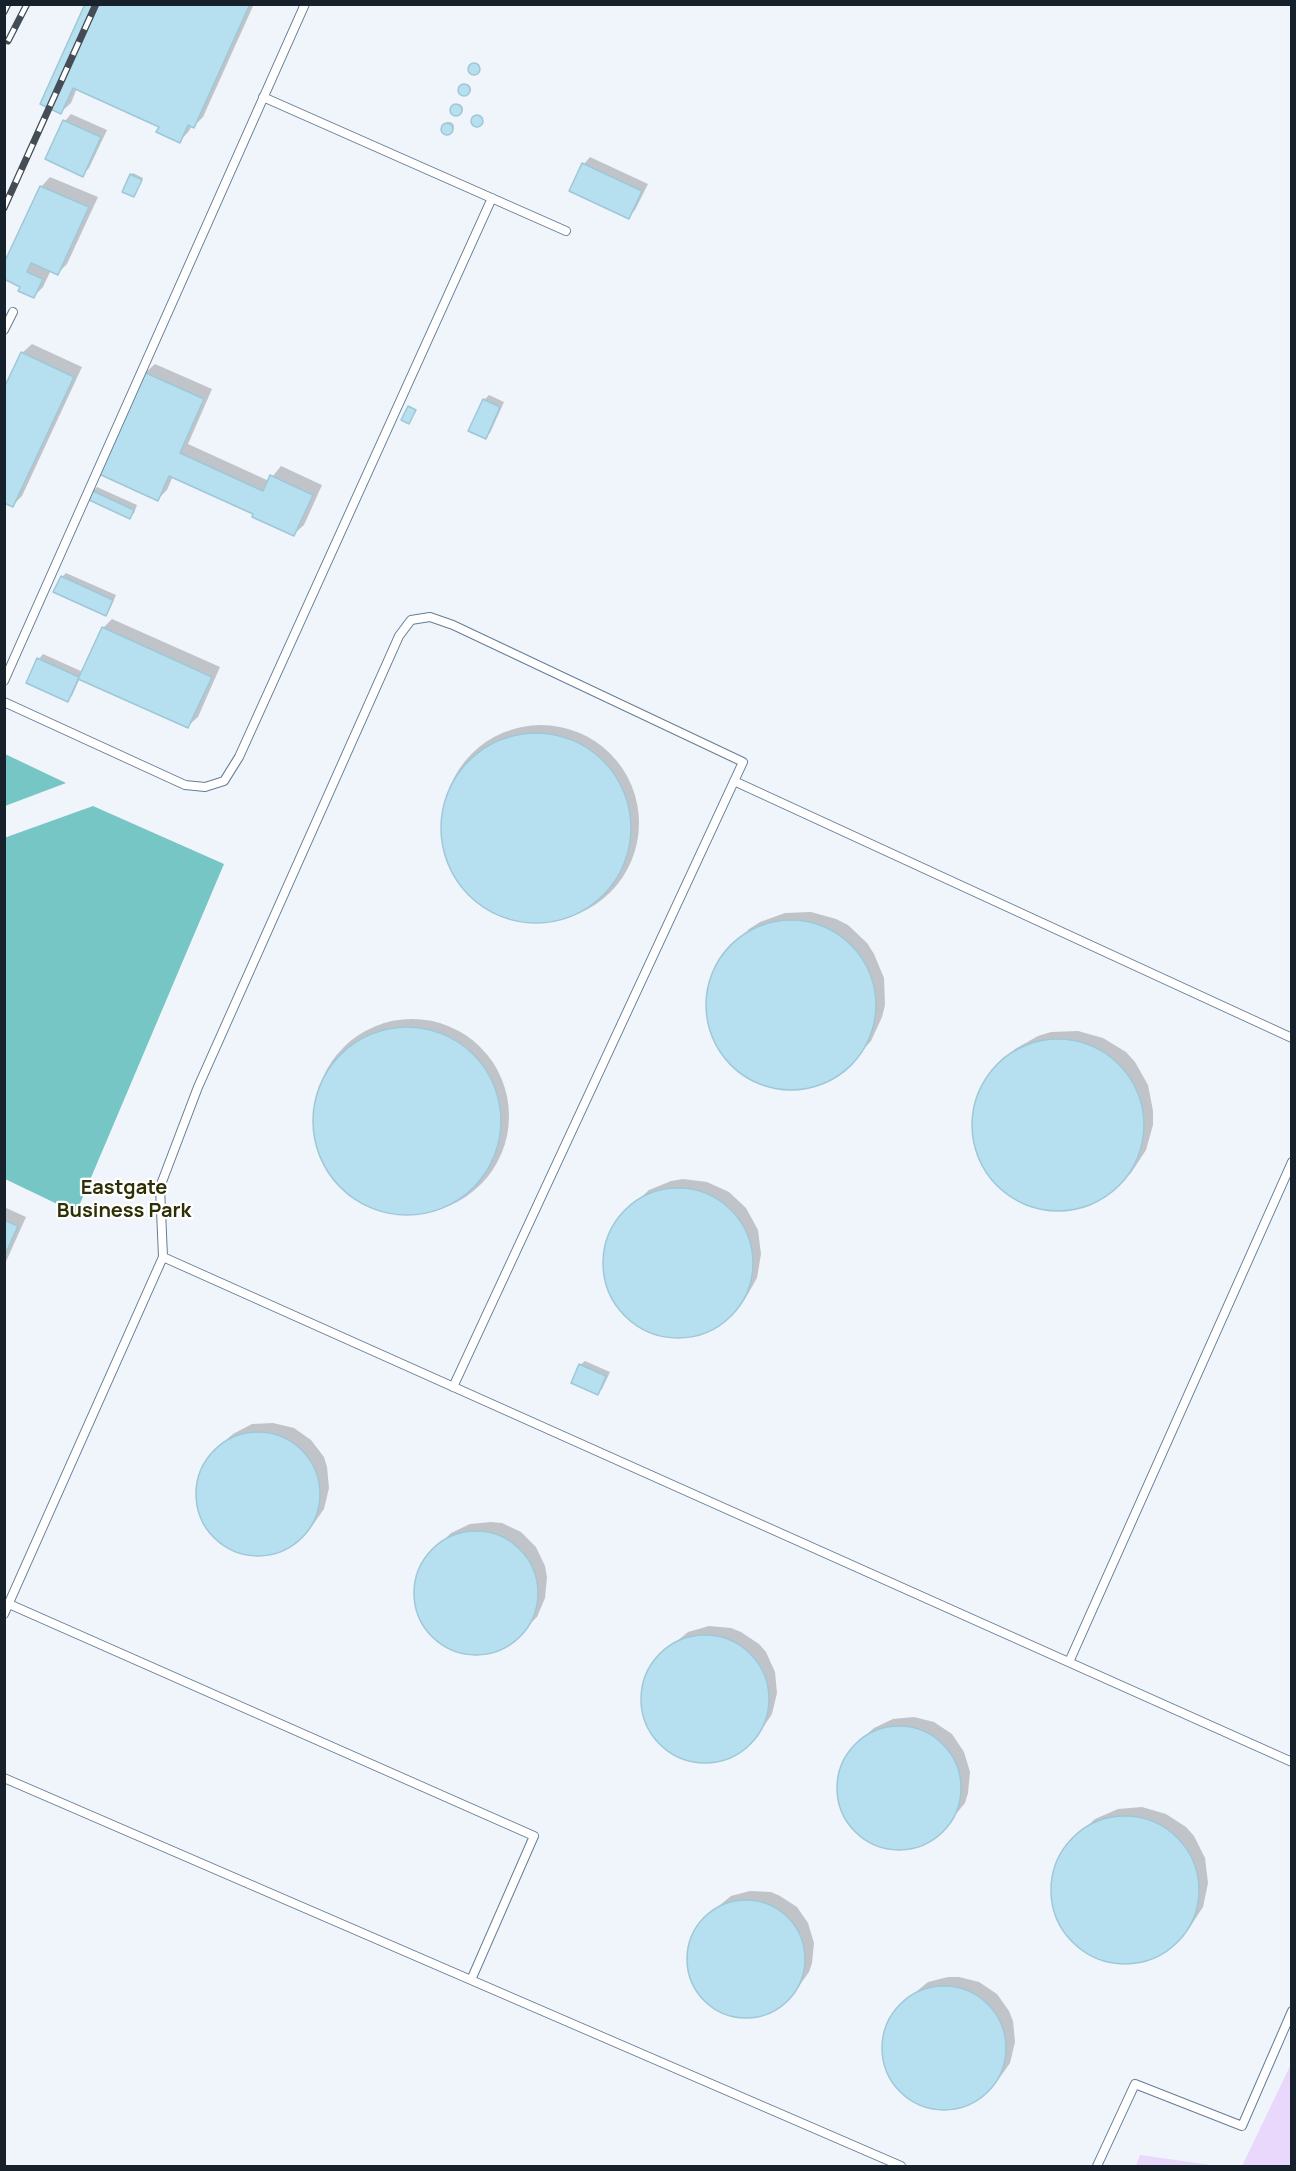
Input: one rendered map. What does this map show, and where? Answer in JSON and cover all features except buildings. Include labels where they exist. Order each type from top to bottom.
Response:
[{"type":"lane","points":[[4,681],[305,4]]},
{"type":"lane","points":[[263,97],[566,231]]},
{"type":"lane","points":[[4,702],[185,785],[205,787],[224,781],[239,758],[492,198]]},
{"type":"lane","points":[[4,330],[13,312]]},
{"type":"lane","points":[[4,1614],[163,1257],[160,1186],[198,1087],[399,636],[411,620],[430,617],[453,625],[743,762],[453,1387]]},
{"type":"lane","points":[[734,781],[1292,1038]]},
{"type":"lane","points":[[1069,1662],[1292,1162]]},
{"type":"lane","points":[[163,1257],[1292,1762]]},
{"type":"lane","points":[[9,1604],[534,1836],[471,1980]]},
{"type":"lane","points":[[4,1778],[901,2166]]},
{"type":"lane","points":[[1097,2166],[1135,2084],[1242,2126],[1292,2011]]},
{"type":"shaded area","points":[[1291,2064],[1291,2166],[1242,2166]]},
{"type":"shaded area","points":[[1140,2155],[1218,2166],[1136,2166]]},
{"type":"water","points":[[5,754],[66,783],[5,806]]},
{"type":"water","points":[[93,806],[224,864],[76,1213],[5,1179],[4,838]]},
{"type":"railway","points":[[4,12],[8,4]]},
{"type":"railway","points":[[8,41],[27,4]]},
{"type":"railway","points":[[4,208],[96,4]]},
{"type":"district","name":"Eastgate Business Park","points":[[124,1200]]}]
